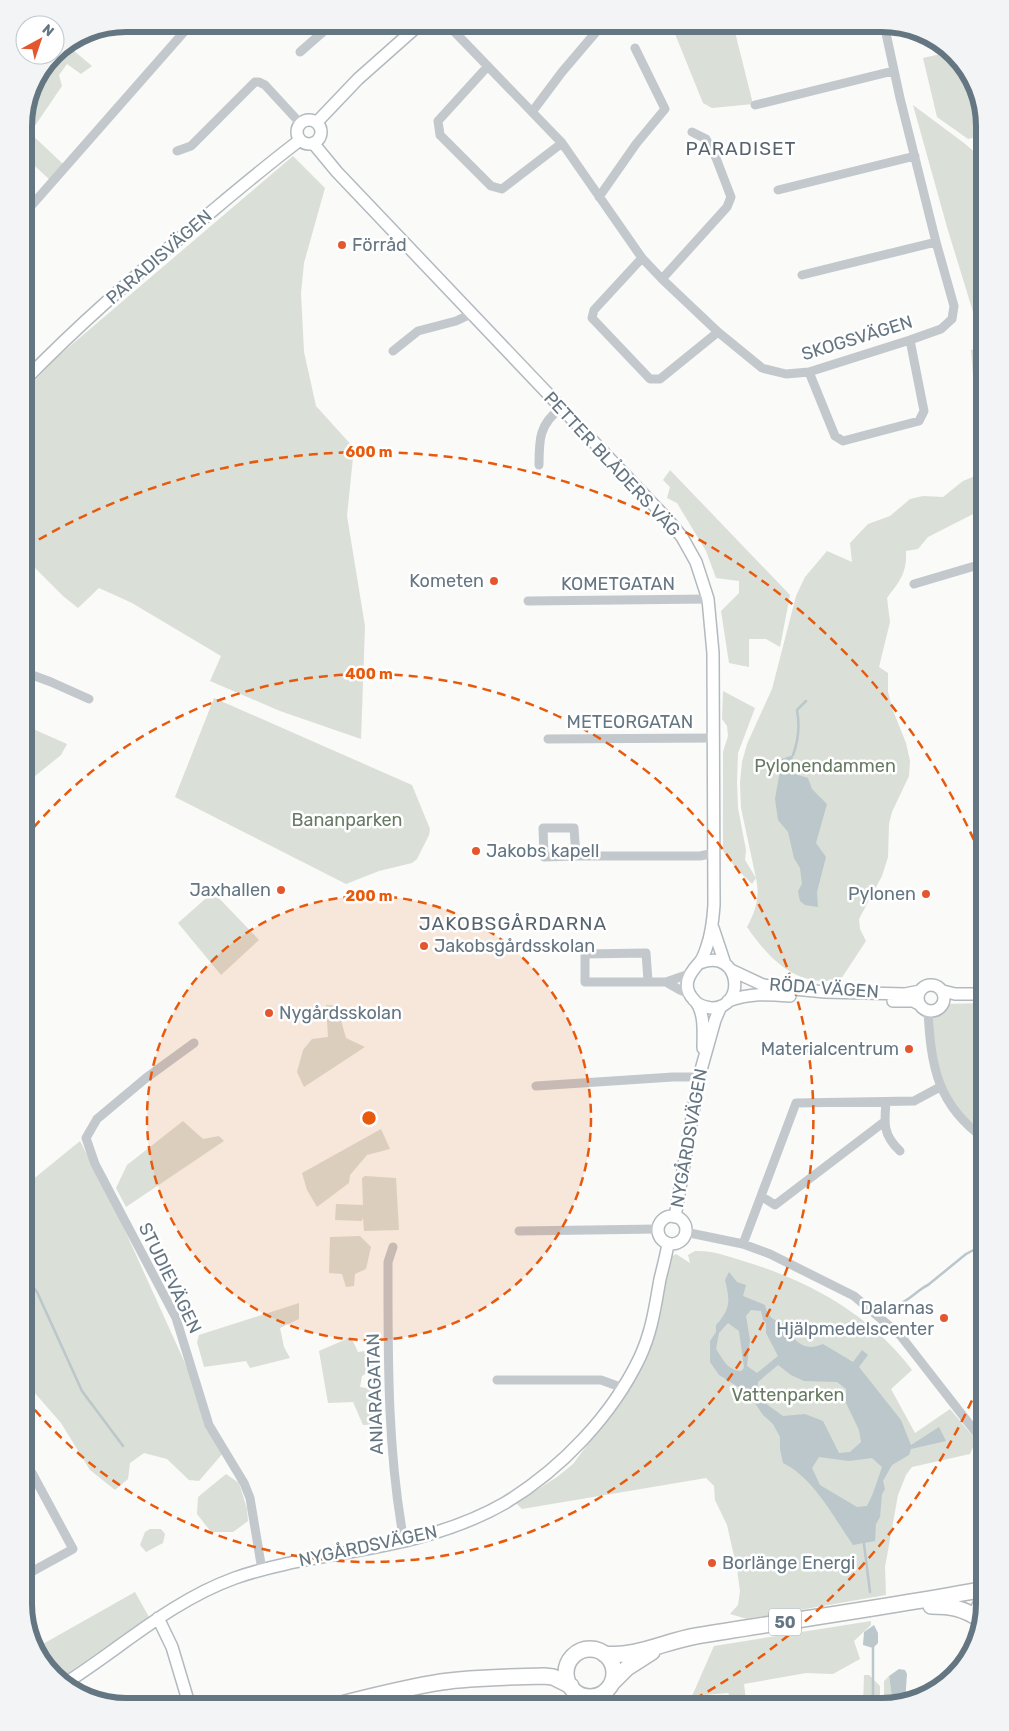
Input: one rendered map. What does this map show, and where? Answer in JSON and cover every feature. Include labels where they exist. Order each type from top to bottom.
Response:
[{"type":"highway","name":"50","points":[[604,1654],[622,1654],[693,1636],[899,1606],[976,1592]]},
{"type":"highway","name":"50","points":[[899,1606],[954,1608],[970,1612],[976,1616]]},
{"type":"highway","name":"50","points":[[609,1687],[636,1661],[671,1642]]},
{"type":"highway","points":[[365,1698],[442,1682],[520,1676],[553,1677],[581,1695],[594,1696],[609,1687],[613,1667],[604,1654],[596,1650],[587,1650],[578,1652],[572,1658],[566,1672],[573,1689]]},
{"type":"highway","points":[[520,1676],[572,1658]]},
{"type":"highway","points":[[389,1698],[442,1682]]},
{"type":"street","points":[[33,204],[184,32]]},
{"type":"street","points":[[300,52],[323,32]]},
{"type":"street","points":[[316,122],[358,79],[411,32]]},
{"type":"street","name":"SKOGSVÄGEN","points":[[455,32],[562,143],[642,258],[662,279],[718,332],[762,368],[786,374],[809,372],[910,340],[941,329],[952,319],[954,306],[893,71],[886,33]]},
{"type":"street","points":[[532,112],[562,72],[595,33]]},
{"type":"street","points":[[599,196],[636,144],[665,109],[635,48]]},
{"type":"street","points":[[488,66],[438,122],[440,135],[491,186],[502,190],[562,143]]},
{"type":"street","points":[[755,105],[893,71]]},
{"type":"street","points":[[177,151],[191,146],[255,82],[265,85],[300,123]]},
{"type":"street","points":[[310,119],[316,122],[319,125],[320,138],[313,143],[306,144],[297,137],[296,130],[300,123],[310,119]]},
{"type":"street","points":[[662,279],[727,207],[731,197],[706,139],[692,132]]},
{"type":"street","name":"PARADISVÄGEN","points":[[33,373],[124,285],[260,171],[300,140]]},
{"type":"street","name":"PETTER BLÅDERS VÄG","points":[[313,143],[337,172],[668,520],[682,537],[696,562],[708,599],[713,653],[713,928],[700,963]]},
{"type":"street","points":[[778,190],[915,156]]},
{"type":"street","points":[[802,275],[936,242]]},
{"type":"street","points":[[642,258],[594,310],[592,318],[650,379],[660,379],[718,332]]},
{"type":"street","points":[[393,351],[418,331],[456,321],[471,314]]},
{"type":"street","points":[[809,372],[835,436],[843,442],[919,421],[924,411],[910,340]]},
{"type":"street","points":[[539,465],[541,432],[550,416],[561,408]]},
{"type":"street","points":[[914,584],[976,566]]},
{"type":"street","name":"KOMETGATAN","points":[[528,601],[708,599]]},
{"type":"street","points":[[33,675],[89,699]]},
{"type":"street","name":"METEORGATAN","points":[[548,739],[712,738]]},
{"type":"street","points":[[576,856],[574,828],[543,828],[544,857],[700,856],[714,853]]},
{"type":"street","name":"PETTER BLÅDERS VÄG","points":[[713,928],[728,967]]},
{"type":"street","points":[[648,981],[646,953],[584,954],[585,982],[666,982],[690,974]]},
{"type":"street","points":[[666,982],[708,1008],[724,1004],[735,989],[735,982],[728,967],[713,960],[700,963],[690,974],[688,981],[693,998]]},
{"type":"street","name":"RÖDA VÄGEN","points":[[728,967],[763,985],[784,988],[825,992],[896,993],[920,991]]},
{"type":"street","points":[[943,1004],[944,995],[938,986],[931,985],[923,988],[918,995],[924,1007],[933,1066],[940,1087],[958,1114],[976,1133]]},
{"type":"street","points":[[942,992],[976,994]]},
{"type":"street","name":"RÖDA VÄGEN","points":[[724,1004],[745,995],[765,994],[809,998],[912,1002],[924,1007]]},
{"type":"street","name":"NYGÅRDSVÄGEN","points":[[693,998],[700,1007],[702,1018],[703,1059]]},
{"type":"street","points":[[924,1007],[938,1009],[943,1004],[976,1001]]},
{"type":"street","name":"NYGÅRDSVÄGEN","points":[[675,1217],[703,1059],[715,1020],[724,1004]]},
{"type":"street","name":"STUDIEVÄGEN","points":[[194,1043],[146,1078],[96,1119],[86,1138],[95,1164],[176,1318],[210,1425],[244,1482],[250,1498],[262,1570]]},
{"type":"street","points":[[536,1086],[673,1077],[699,1078]]},
{"type":"street","points":[[743,1244],[796,1103],[914,1101],[940,1087]]},
{"type":"street","points":[[886,1102],[884,1122],[890,1141],[900,1151]]},
{"type":"street","points":[[760,1196],[775,1205],[884,1122]]},
{"type":"street","points":[[675,1217],[682,1221],[685,1232],[679,1242],[668,1244],[661,1240],[658,1228],[662,1220],[675,1217]]},
{"type":"street","points":[[519,1231],[658,1228]]},
{"type":"street","points":[[685,1232],[743,1244],[770,1254],[854,1296],[900,1335],[976,1432]]},
{"type":"street","name":"NYGÅRDSVÄGEN","points":[[70,1680],[158,1618],[201,1593],[234,1578],[312,1558],[404,1541],[459,1524],[506,1502],[544,1475],[564,1458],[598,1421],[623,1388],[641,1356],[654,1319],[668,1244]]},
{"type":"street","name":"ANIARAGATAN","points":[[393,1247],[388,1262],[390,1380],[394,1471],[404,1541]]},
{"type":"street","points":[[497,1380],[601,1380],[623,1388]]},
{"type":"street","points":[[32,1473],[73,1549],[32,1572]]},
{"type":"street","points":[[158,1618],[172,1647],[186,1698]]},
{"type":"street","points":[[607,1698],[609,1687]]},
{"type":"street","points":[[573,1689],[582,1698]]},
{"type":"green space","points":[[675,33],[735,33],[753,104],[712,108],[703,103]]},
{"type":"green space","points":[[73,50],[92,66],[81,74],[67,64],[59,75],[62,86],[33,129],[34,108],[42,85],[52,69],[56,65],[65,65],[65,56]]},
{"type":"green space","points":[[941,54],[961,74],[973,102],[976,115],[976,137],[968,139],[937,117],[923,58]]},
{"type":"green space","points":[[913,105],[976,153],[976,322]]},
{"type":"green space","points":[[33,136],[63,164],[50,180],[33,164]]},
{"type":"green space","points":[[293,156],[325,188],[304,263],[301,293],[304,352],[316,406],[354,448],[347,516],[365,626],[361,739],[280,711],[210,681],[221,656],[132,603],[99,588],[78,608],[33,566],[33,383],[56,358]]},
{"type":"green space","points":[[976,349],[976,391],[973,376],[971,350]]},
{"type":"green space","points":[[670,470],[790,595],[780,647],[766,639],[749,639],[749,667],[729,663],[721,611],[739,593],[739,581],[716,578],[706,551],[677,503],[667,498],[670,487],[663,480]]},
{"type":"green space","name":"Pylonendammen","points":[[976,476],[976,513],[928,537],[918,549],[906,551],[902,576],[887,598],[890,622],[879,667],[888,673],[888,692],[892,708],[906,743],[910,761],[909,776],[892,812],[889,824],[888,857],[882,876],[859,919],[860,929],[866,941],[841,979],[821,981],[809,979],[787,970],[769,955],[747,927],[753,915],[758,891],[741,808],[740,783],[742,762],[747,744],[772,689],[796,596],[805,577],[827,551],[852,562],[850,543],[868,524],[890,516],[910,499],[923,496],[943,497],[963,481]]},
{"type":"green space","points":[[723,691],[755,708],[738,753],[737,781],[738,808],[746,850],[745,860],[756,878],[752,884],[735,867],[723,851],[723,752],[728,736],[727,726],[722,719]]},
{"type":"green space","name":"Bananparken","points":[[214,698],[412,785],[430,829],[417,859],[412,863],[379,871],[346,884],[175,797]]},
{"type":"green space","points":[[33,729],[67,744],[61,755],[33,778]]},
{"type":"green space","points":[[213,892],[259,940],[221,975],[178,923]]},
{"type":"green space","points":[[976,1003],[976,1133],[940,1087],[928,1011],[938,1009],[943,1004]]},
{"type":"green space","points":[[326,1005],[337,1006],[346,1038],[365,1047],[304,1087],[297,1072],[303,1050],[312,1039],[328,1037]]},
{"type":"green space","points":[[183,1121],[203,1139],[219,1136],[224,1141],[126,1207],[116,1188],[127,1165]]},
{"type":"green space","points":[[381,1129],[390,1149],[367,1155],[350,1175],[349,1183],[317,1207],[307,1190],[302,1173]]},
{"type":"green space","points":[[80,1141],[117,1213],[185,1363],[210,1430],[223,1453],[199,1481],[189,1480],[167,1459],[144,1453],[130,1463],[128,1479],[115,1490],[90,1470],[61,1423],[32,1390],[32,1180]]},
{"type":"green space","points":[[365,1176],[396,1178],[399,1230],[364,1231],[363,1217],[362,1221],[335,1220],[336,1204],[363,1205],[362,1178]]},
{"type":"green space","points":[[360,1236],[371,1247],[366,1269],[355,1274],[354,1286],[346,1287],[342,1274],[329,1273],[330,1237]]},
{"type":"green space","name":"Vattenparken","points":[[695,1251],[719,1254],[791,1278],[814,1289],[858,1316],[896,1350],[912,1370],[891,1389],[915,1433],[950,1409],[976,1440],[970,1454],[912,1467],[906,1475],[898,1495],[885,1567],[886,1595],[747,1619],[730,1614],[738,1605],[740,1591],[737,1569],[727,1525],[715,1500],[714,1486],[706,1478],[522,1509],[516,1503],[557,1477],[573,1464],[628,1390],[655,1323],[672,1256],[676,1254],[690,1263],[688,1255]]},
{"type":"green space","points":[[299,1303],[299,1319],[280,1328],[284,1347],[290,1358],[250,1368],[246,1361],[204,1367],[197,1342],[199,1335]]},
{"type":"green space","points":[[351,1337],[358,1352],[377,1349],[379,1366],[362,1376],[360,1387],[379,1390],[380,1424],[363,1425],[353,1402],[328,1403],[319,1351]]},
{"type":"green space","points":[[226,1474],[239,1483],[247,1509],[248,1521],[233,1532],[211,1532],[197,1514],[198,1497]]},
{"type":"green space","points":[[150,1529],[161,1529],[165,1534],[163,1543],[146,1552],[140,1545],[145,1532]]},
{"type":"green space","points":[[135,1592],[149,1617],[64,1674],[48,1657],[42,1645]]},
{"type":"green space","points":[[871,1621],[871,1625],[854,1641],[860,1659],[833,1674],[806,1673],[744,1684],[746,1698],[732,1698],[728,1693],[692,1696],[714,1646]]},
{"type":"green space","points":[[864,1675],[869,1675],[880,1686],[880,1698],[863,1698]]},
{"type":"green space","points":[[889,1676],[892,1698],[884,1698],[884,1681]]},
{"type":"shaded area","name":"Pylonendammen","points":[[793,755],[792,768],[795,774],[808,778],[812,789],[827,804],[816,843],[826,857],[817,892],[818,907],[805,905],[800,901],[798,891],[802,884],[800,868],[794,858],[788,832],[778,820],[775,799],[782,759]]},
{"type":"shaded area","name":"Vattenparken","points":[[729,1272],[737,1282],[746,1285],[743,1296],[765,1305],[768,1314],[788,1326],[793,1337],[799,1343],[807,1347],[823,1344],[853,1362],[862,1350],[868,1355],[859,1367],[901,1420],[911,1445],[939,1427],[946,1441],[911,1449],[909,1455],[892,1465],[883,1481],[885,1489],[882,1494],[880,1517],[876,1524],[875,1541],[853,1545],[814,1488],[804,1478],[783,1463],[780,1437],[773,1424],[763,1415],[748,1393],[719,1375],[710,1362],[710,1341],[716,1332],[716,1325],[727,1309],[728,1304],[725,1280]],"holes":[[[751,1310],[761,1311],[763,1320],[766,1323],[766,1333],[778,1356],[757,1373],[747,1366],[750,1340],[746,1316]],[[728,1323],[739,1331],[744,1368],[741,1371],[732,1369],[716,1349],[719,1333]],[[778,1365],[791,1375],[804,1381],[837,1382],[846,1389],[846,1403],[859,1430],[861,1442],[850,1452],[839,1453],[823,1421],[805,1414],[783,1416],[761,1398],[758,1382]],[[819,1457],[849,1461],[872,1458],[882,1467],[874,1492],[867,1506],[857,1507],[820,1485],[812,1468]]]},
{"type":"shaded area","points":[[874,1625],[878,1633],[878,1643],[873,1648],[863,1645],[864,1632]]},
{"type":"shaded area","points":[[899,1669],[905,1670],[907,1674],[905,1695],[892,1698],[889,1676]]},
{"type":"waterway","points":[[793,755],[798,732],[797,710],[806,701]]},
{"type":"waterway","points":[[903,1302],[928,1285],[966,1254],[976,1249]]},
{"type":"waterway","points":[[32,1286],[37,1292],[82,1391],[123,1446]]},
{"type":"waterway","points":[[864,1544],[870,1592]]},
{"type":"waterway","points":[[873,1647],[873,1698]]},
{"type":"place","name":"Förråd","points":[[342,245]]},
{"type":"place","name":"Kometen","points":[[494,581]]},
{"type":"place","name":"Jakobs kapell","points":[[476,851]]},
{"type":"place","name":"Jaxhallen","points":[[281,890]]},
{"type":"place","name":"Pylonen","points":[[926,894]]},
{"type":"place","name":"Jakobsgårdsskolan","points":[[424,946]]},
{"type":"place","name":"Nygårdsskolan","points":[[269,1013]]},
{"type":"place","name":"Materialcentrum","points":[[909,1049]]},
{"type":"place","name":"Dalarnas Hjälpmedelscenter","points":[[944,1318]]},
{"type":"place","name":"Borlänge Energi","points":[[712,1563]]},
{"type":"district","name":"PARADISET","points":[[741,148]]},
{"type":"district","name":"JAKOBSGÅRDARNA","points":[[513,923]]}]
